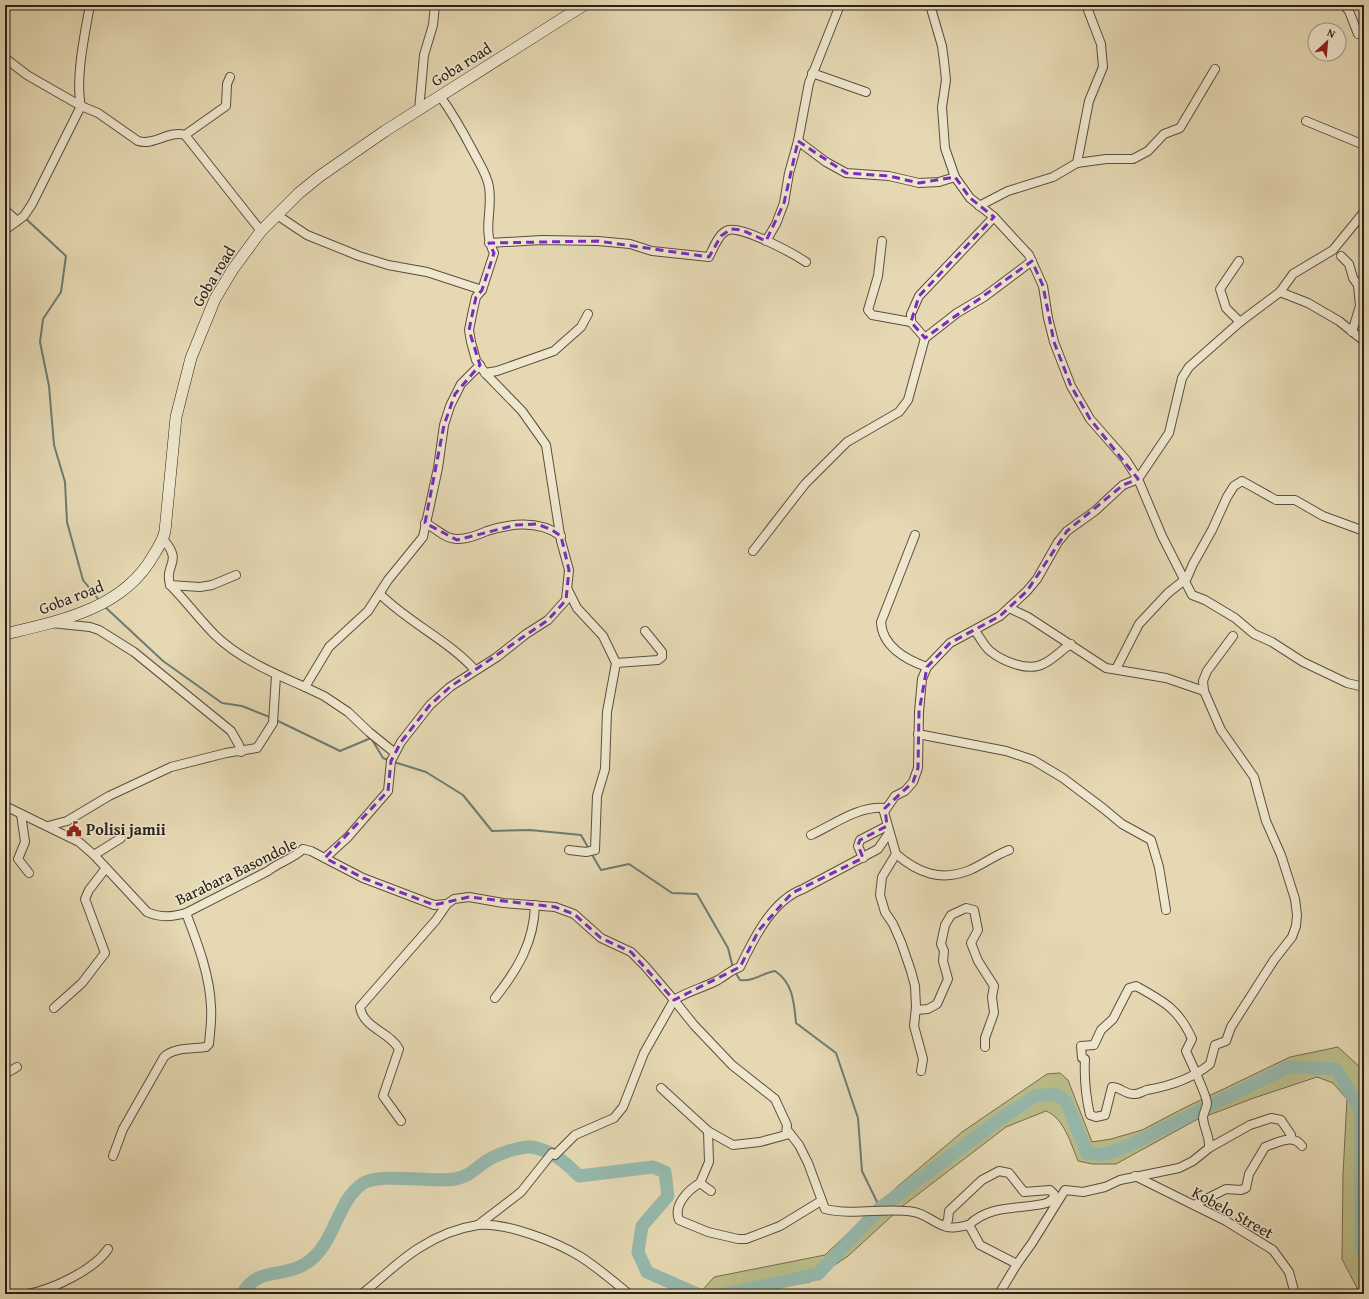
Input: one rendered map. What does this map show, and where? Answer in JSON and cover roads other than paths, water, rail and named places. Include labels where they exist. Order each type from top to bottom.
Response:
[{"type":"main road","name":"Goba road","points":[[5,634],[50,623],[97,607],[119,595],[147,566],[163,539],[176,417],[191,358],[215,299],[233,269],[261,232],[299,193],[320,176],[440,96],[584,5]]},
{"type":"street","points":[[5,230],[29,209],[40,190],[81,106],[79,90],[83,42],[90,5]]},
{"type":"street","points":[[419,110],[424,55],[433,25],[435,5]]},
{"type":"street","points":[[766,242],[776,224],[784,203],[791,162],[798,141],[812,73],[840,5]]},
{"type":"street","points":[[930,5],[942,46],[946,80],[942,107],[945,148],[955,177],[970,198],[994,217],[1032,261],[1043,286],[1048,318],[1054,342],[1071,386],[1090,419],[1126,460],[1138,479],[1162,536],[1192,595],[1205,600],[1254,634],[1272,642],[1303,662],[1347,683],[1364,688]]},
{"type":"street","points":[[1077,163],[1089,101],[1103,66],[1101,44],[1086,5]]},
{"type":"street","points":[[1344,5],[1349,11],[1358,34]]},
{"type":"street","points":[[5,58],[27,75],[81,106],[98,112],[141,142],[148,142],[173,135],[185,135],[224,108],[227,102],[226,84],[230,77]]},
{"type":"street","points":[[979,206],[1008,191],[1053,177],[1077,163],[1106,159],[1133,159],[1148,151],[1164,134],[1180,128],[1215,69]]},
{"type":"street","points":[[812,73],[866,92]]},
{"type":"street","points":[[440,96],[462,130],[487,177],[490,188],[487,221],[489,243],[494,253],[482,290],[476,297],[469,330],[471,342],[483,369],[522,411],[546,445],[554,498],[557,506],[560,536],[569,570],[566,600],[548,620],[526,634],[497,657],[450,687],[430,705],[401,742],[391,761],[388,791],[348,837],[325,858],[363,878],[415,899],[434,905],[447,904]]},
{"type":"street","points":[[1306,121],[1364,145]]},
{"type":"street","points":[[185,135],[261,232]]},
{"type":"street","points":[[798,141],[826,162],[846,173],[889,176],[919,183],[939,182],[955,177]]},
{"type":"street","points":[[5,210],[17,221]]},
{"type":"street","points":[[1009,850],[969,870],[944,875],[925,873],[911,866],[896,854],[884,817],[885,808],[895,796],[905,791],[913,782],[918,762],[918,734],[922,679],[927,667],[950,643],[967,633],[975,631],[1000,616],[1009,608],[1027,591],[1058,542],[1067,531],[1095,511],[1123,485],[1138,479],[1169,433],[1182,378],[1189,368],[1240,322],[1280,292],[1293,274],[1333,250],[1364,212]]},
{"type":"street","points":[[277,215],[307,235],[359,256],[388,265],[427,272],[482,290]]},
{"type":"street","points":[[911,322],[912,310],[919,296],[994,217]]},
{"type":"street","points":[[489,243],[542,240],[598,241],[630,244],[652,251],[709,257],[721,236],[725,231],[731,229],[742,230],[790,252],[806,262]]},
{"type":"street","points":[[882,241],[878,276],[868,310],[872,315],[911,322],[925,338]]},
{"type":"street","points":[[1341,256],[1349,264],[1352,278],[1358,285],[1360,306],[1352,332]]},
{"type":"street","points":[[753,551],[805,484],[847,442],[899,412],[904,406],[908,400],[925,338],[957,313],[984,297],[1032,261]]},
{"type":"street","points":[[1239,261],[1220,289],[1226,308],[1240,322]]},
{"type":"street","points":[[1280,292],[1308,304],[1339,321],[1364,341]]},
{"type":"street","points":[[305,687],[329,647],[368,611],[388,580],[424,537],[425,523],[438,468],[444,425],[450,406],[461,384],[483,369],[496,371],[554,351],[581,327],[588,314]]},
{"type":"street","points":[[1116,670],[1139,624],[1168,593],[1188,578],[1227,497],[1234,486],[1242,481],[1276,500],[1295,500],[1323,516],[1362,530],[1364,521]]},
{"type":"street","points":[[425,523],[456,540],[516,525],[537,524],[552,530],[560,536]]},
{"type":"street","points":[[915,535],[880,622],[881,629],[889,643],[900,654],[918,664],[927,667]]},
{"type":"street","points":[[163,539],[173,551],[174,559],[168,579],[170,585],[216,636],[226,645],[276,675],[324,696],[348,712],[369,732],[395,753]]},
{"type":"street","points":[[170,585],[180,584],[200,587],[212,585],[236,575]]},
{"type":"street","points":[[568,590],[577,608],[603,636],[616,662],[607,712],[605,769],[597,796],[595,850],[586,852],[569,850]]},
{"type":"street","points":[[380,594],[397,609],[456,651],[475,670]]},
{"type":"street","points":[[1009,608],[1071,644],[1106,668],[1166,678],[1204,691]]},
{"type":"street","points":[[50,623],[94,628],[134,652],[230,731],[239,745],[241,752]]},
{"type":"street","points":[[616,662],[658,660],[662,658],[662,652],[645,631]]},
{"type":"street","points":[[975,631],[990,651],[1005,660],[1024,666],[1041,666],[1056,657],[1071,644]]},
{"type":"street","points":[[1209,1148],[1210,1138],[1203,1117],[1207,1102],[1196,1075],[1186,1051],[1192,1039],[1175,1010],[1136,986],[1129,988],[1113,1019],[1101,1030],[1094,1045],[1081,1046],[1086,1075],[1085,1094],[1090,1116],[1096,1117],[1105,1115],[1112,1087],[1118,1087],[1125,1093],[1136,1094],[1166,1086],[1196,1075],[1210,1064],[1214,1045],[1226,1041],[1233,1023],[1274,960],[1292,937],[1296,926],[1297,915],[1295,899],[1281,855],[1266,821],[1254,777],[1214,718],[1204,691],[1203,681],[1207,671],[1233,636]]},
{"type":"street","points":[[48,826],[67,821],[109,796],[171,767],[198,759],[258,748],[273,723],[276,675]]},
{"type":"street","points":[[918,734],[1006,751],[1033,760],[1062,778],[1122,824],[1151,840],[1159,867],[1166,910]]},
{"type":"street","name":"Barabara Basondole","points":[[5,806],[79,842],[94,855],[147,912],[168,917],[186,913],[268,871],[279,862],[297,855],[303,849],[325,858]]},
{"type":"street","points":[[811,835],[844,816],[879,807],[885,808]]},
{"type":"street","points":[[21,814],[25,842],[18,859],[29,873]]},
{"type":"street","points":[[863,858],[858,846],[860,840],[888,830]]},
{"type":"street","points":[[478,1226],[521,1192],[552,1153],[555,1155],[575,1135],[614,1118],[623,1107],[644,1053],[674,1000],[685,993],[716,981],[734,969],[740,968],[748,947],[759,930],[781,903],[792,893],[863,858],[881,847],[888,830]]},
{"type":"street","points":[[94,855],[121,838]]},
{"type":"street","points":[[896,854],[880,881],[880,894],[885,912],[893,924],[901,942],[911,971],[916,1010],[914,1026],[923,1059],[921,1072]]},
{"type":"street","points":[[54,1008],[82,984],[105,953],[85,899],[89,890],[106,868]]},
{"type":"street","points":[[402,1121],[383,1096],[383,1091],[399,1049],[396,1044],[367,1021],[361,1013],[360,1007],[436,920],[447,904],[454,899],[469,897],[504,903],[555,907],[574,914],[601,938],[631,952],[645,966],[694,1025],[732,1065],[775,1098],[785,1118],[788,1131],[799,1145],[808,1163],[825,1209],[837,1212],[891,1210],[914,1212],[922,1214],[948,1228],[968,1225],[976,1217],[988,1212],[1047,1203],[1053,1199],[1054,1194],[1050,1190],[1024,1192],[1009,1173],[999,1171],[982,1180],[949,1211],[948,1220],[945,1226]]},
{"type":"street","points":[[494,998],[510,979],[521,959],[533,928],[534,905]]},
{"type":"street","points":[[916,1010],[928,1009],[937,1004],[948,979],[943,961],[944,951],[941,944],[945,925],[951,915],[966,908],[974,910],[978,930],[971,943],[978,961],[994,986],[992,997],[994,1013],[985,1038],[985,1047]]},
{"type":"street","points":[[113,1156],[123,1129],[164,1057],[173,1051],[206,1047],[209,1044],[211,1006],[210,996],[203,964],[186,913]]},
{"type":"street","points":[[5,1074],[17,1067]]},
{"type":"street","points":[[662,1088],[708,1131],[733,1145],[738,1146],[781,1137],[786,1135],[788,1131]]},
{"type":"street","points":[[999,1294],[1065,1190],[1083,1192],[1135,1176],[1179,1168],[1193,1161],[1209,1148],[1245,1128],[1271,1118],[1281,1120],[1291,1135],[1290,1138]]},
{"type":"street","points":[[708,1131],[710,1148],[709,1162],[700,1183],[689,1191],[680,1204],[677,1214],[679,1220],[708,1232],[738,1239],[746,1239],[780,1226],[821,1201]]},
{"type":"street","points":[[1194,1205],[1226,1189],[1241,1190],[1246,1188],[1247,1180],[1262,1150],[1290,1138],[1299,1141],[1302,1146]]},
{"type":"street","name":"Kobelo Street","points":[[1135,1176],[1226,1221],[1273,1250],[1289,1272],[1295,1294]]},
{"type":"street","points":[[700,1183],[711,1191]]},
{"type":"street","points":[[968,1225],[980,1245],[1017,1264]]},
{"type":"street","points":[[362,1294],[418,1249],[435,1239],[478,1226],[489,1226],[521,1232],[540,1237],[562,1246],[596,1267],[629,1294]]},
{"type":"street","points":[[28,1294],[74,1277],[95,1262],[108,1249]]},
{"type":"waterway","points":[[25,218],[66,256],[61,292],[43,319],[40,342],[49,386],[54,445],[65,482],[67,522],[83,580],[99,600]]},
{"type":"waterway","points":[[104,606],[163,661],[222,703],[242,706],[272,718]]},
{"type":"waterway","points":[[276,720],[340,751],[371,738],[383,758],[388,760]]},
{"type":"waterway","points":[[394,762],[426,772],[463,795],[492,831],[530,830],[581,835],[589,849]]},
{"type":"waterway","points":[[591,853],[601,870],[629,864],[672,893],[697,894],[728,948],[733,968]]},
{"type":"waterway","points":[[735,972],[740,980],[750,980],[775,971],[786,981],[792,994],[796,1023],[836,1053],[858,1118],[862,1171],[880,1208]]},
{"type":"waterway","points":[[726,1294],[818,1274],[880,1208],[999,1120],[1035,1096],[1055,1094],[1066,1101],[1087,1153],[1103,1155],[1128,1146],[1289,1067],[1336,1069],[1361,1111],[1361,1249],[1364,1252]]},
{"type":"waterway","points":[[242,1294],[249,1285],[263,1276],[296,1268],[305,1264],[315,1256],[329,1236],[346,1202],[353,1192],[362,1184],[370,1181],[393,1178],[433,1180],[460,1178],[469,1174],[497,1155],[527,1147],[539,1149],[558,1157],[579,1176],[653,1167],[665,1172],[668,1196],[642,1226],[638,1252],[647,1272],[697,1294]]},
{"type":"place","name":"Polisi jamii","points":[[74,829]]}]
